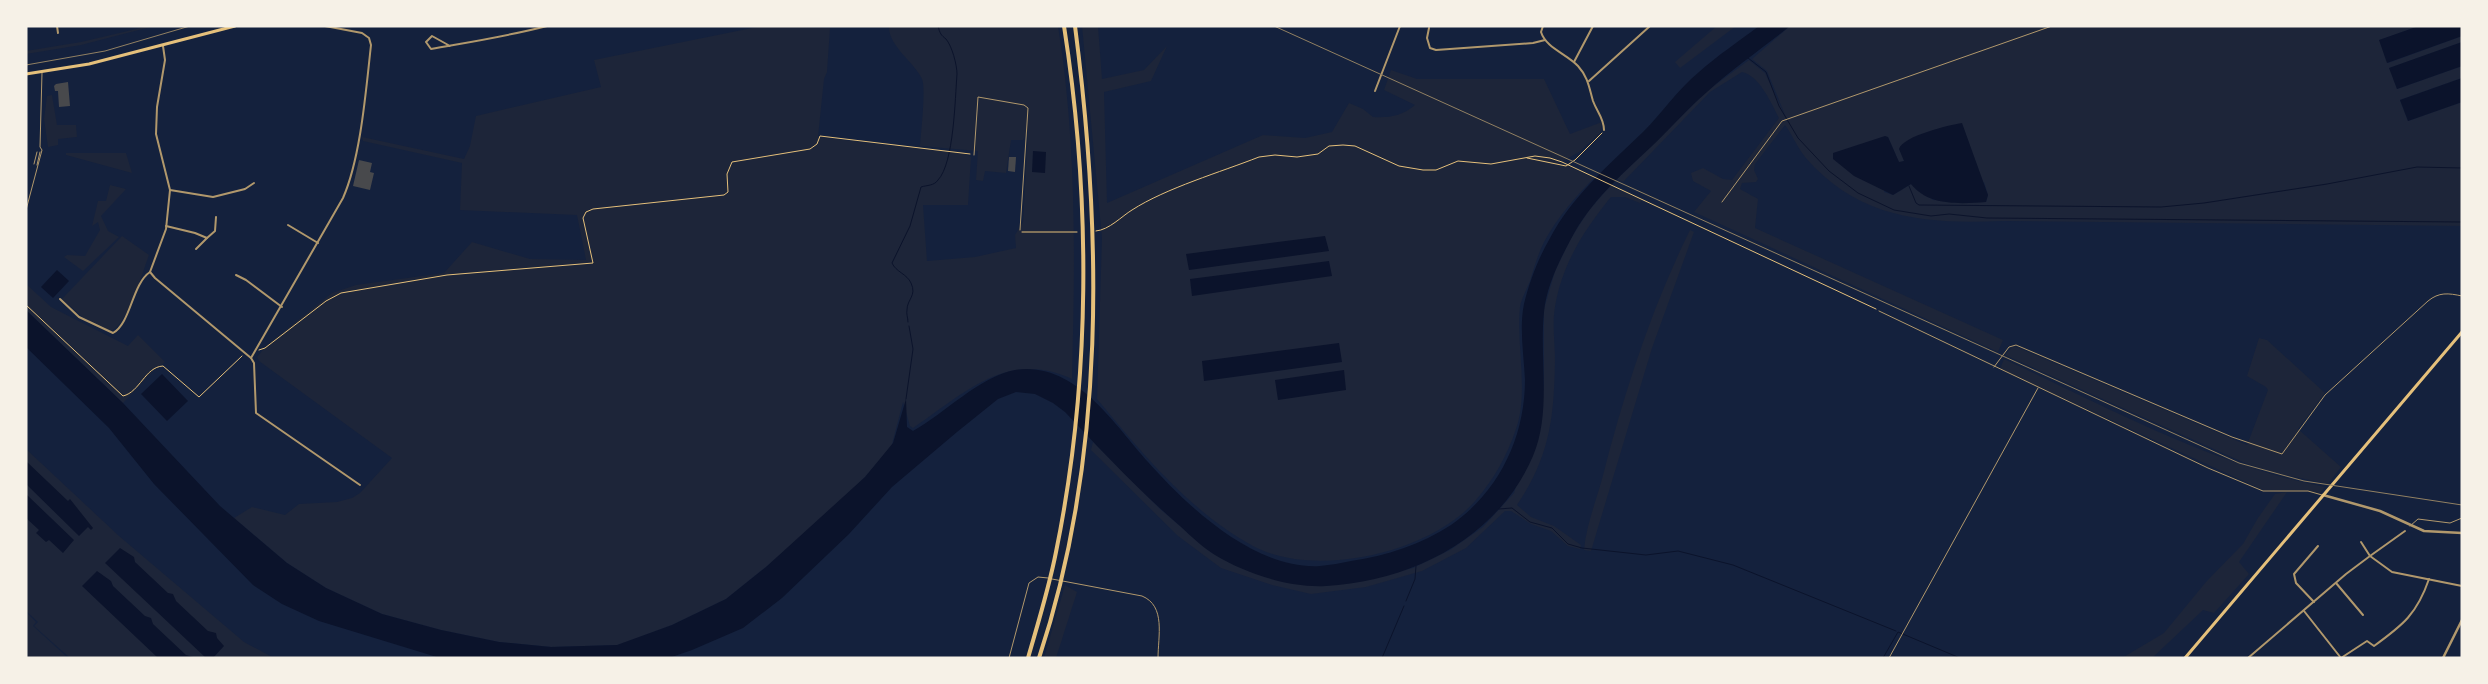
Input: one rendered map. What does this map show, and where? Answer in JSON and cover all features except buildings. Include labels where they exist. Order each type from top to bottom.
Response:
[{"type":"highway","points":[[1028,658],[1049,582],[1068,490],[1076,415],[1083,312],[1082,229],[1077,142],[1064,26]]},
{"type":"highway","points":[[1039,658],[1059,585],[1076,498],[1088,399],[1092,320],[1092,228],[1089,141],[1075,26]]},
{"type":"main road","points":[[26,74],[89,64],[236,26]]},
{"type":"main road","points":[[2185,658],[2462,332]]},
{"type":"street","points":[[57,26],[58,33]]},
{"type":"street","points":[[251,358],[258,350],[282,308],[347,188],[360,130],[371,45],[369,38],[362,33],[325,26]]},
{"type":"street","points":[[450,46],[432,36],[426,42],[428,48],[431,49],[450,46],[547,26]]},
{"type":"street","points":[[1374,91],[1400,26]]},
{"type":"street","points":[[1543,26],[1541,32],[1545,40],[1574,62],[1589,81],[1593,101],[1604,121],[1604,130]]},
{"type":"street","points":[[1574,62],[1593,26]]},
{"type":"street","points":[[1589,81],[1650,26]]},
{"type":"street","points":[[1429,28],[1428,45],[1436,50],[1533,43],[1545,40]]},
{"type":"street","points":[[60,299],[79,317],[113,333],[122,323],[143,278],[150,272],[166,226],[170,190],[158,147],[156,128],[165,60],[162,46]]},
{"type":"street","points":[[170,190],[213,197],[245,189],[254,183]]},
{"type":"street","points":[[196,249],[214,231],[216,217]]},
{"type":"street","points":[[288,224],[318,243]]},
{"type":"street","points":[[166,226],[207,238]]},
{"type":"street","points":[[150,272],[154,278],[251,358],[254,363],[256,413],[360,485]]},
{"type":"street","points":[[236,275],[246,280],[282,308]]},
{"type":"street","points":[[2323,495],[2380,511],[2410,526],[2429,532],[2462,534]]},
{"type":"street","points":[[2248,658],[2336,583],[2405,531]]},
{"type":"street","points":[[2361,542],[2370,556],[2392,572],[2462,586]]},
{"type":"street","points":[[2314,602],[2296,583],[2294,574],[2318,546]]},
{"type":"street","points":[[2304,611],[2341,658],[2367,641],[2374,646],[2405,623],[2418,606],[2429,579]]},
{"type":"street","points":[[2336,583],[2363,615]]},
{"type":"street","points":[[2443,658],[2462,620]]},
{"type":"lane","points":[[1722,202],[1779,125],[1790,118],[2052,26]]},
{"type":"lane","points":[[26,210],[42,150],[40,147],[42,72]]},
{"type":"lane","points":[[974,154],[978,97],[1022,104],[1028,108],[1020,230]]},
{"type":"lane","points":[[35,165],[39,152]]},
{"type":"lane","points":[[1994,367],[2001,355],[2009,347],[2016,345],[2232,437],[2282,454],[2325,395],[2428,301],[2436,294],[2462,296]]},
{"type":"lane","points":[[1879,311],[2208,468],[2263,491],[2308,491],[2323,495]]},
{"type":"lane","points":[[1889,658],[2039,387]]},
{"type":"lane","points":[[2410,526],[2418,519],[2450,523],[2462,518]]},
{"type":"lane","points":[[1009,658],[1027,587],[1031,580],[1040,576],[1142,596],[1152,601],[1159,620],[1158,658]]},
{"type":"path","points":[[1526,158],[1562,166],[1568,165],[1585,151],[1604,130]]},
{"type":"path","points":[[258,350],[265,348],[326,301],[341,293],[468,272],[593,263],[583,218],[586,212],[597,208],[724,195],[728,192],[728,168],[736,160],[810,149],[817,144],[820,136],[974,154]]},
{"type":"path","points":[[1154,198],[1259,157],[1275,155],[1297,157],[1318,154],[1329,146],[1349,145],[1399,166],[1423,170],[1436,170],[1458,161],[1490,164],[1540,156],[1562,162],[1696,223],[1879,311]]},
{"type":"path","points":[[26,304],[123,396],[132,392],[154,368],[163,366],[199,397],[244,354]]},
{"type":"shaded area","points":[[154,26],[81,45],[26,54],[26,51],[81,42]]},
{"type":"shaded area","points":[[762,26],[830,28],[827,72],[824,79],[818,137],[965,154],[971,157],[968,205],[923,205],[927,261],[975,257],[1016,248],[1015,235],[1023,222],[1028,130],[1023,140],[1011,140],[1006,173],[985,171],[983,181],[976,180],[978,151],[920,146],[923,101],[922,79],[897,47],[890,33],[889,26],[1058,26],[1069,114],[1072,158],[1074,291],[1072,379],[1049,371],[1027,369],[1007,372],[969,389],[913,428],[910,426],[903,402],[891,448],[831,511],[766,567],[726,599],[672,625],[618,645],[551,647],[499,642],[441,630],[382,614],[326,588],[287,563],[234,518],[252,507],[285,515],[299,504],[337,502],[352,498],[360,493],[392,458],[259,361],[257,357],[267,345],[332,293],[356,285],[444,273],[472,242],[530,259],[586,260],[577,215],[460,210],[462,163],[363,141],[362,137],[464,159],[470,146],[476,116],[601,87],[594,60]]},
{"type":"shaded area","points":[[1082,26],[1098,26],[1102,79],[1144,70],[1167,46],[1151,81],[1104,92],[1107,203],[1263,135],[1305,138],[1332,132],[1349,103],[1363,109],[1373,117],[1390,117],[1405,112],[1415,105],[1384,90],[1391,70],[1417,79],[1544,79],[1570,134],[1602,122],[1600,133],[1579,152],[1556,165],[1568,166],[1594,178],[1561,216],[1549,233],[1540,251],[1520,307],[1522,400],[1516,429],[1504,458],[1489,484],[1476,500],[1456,519],[1431,534],[1402,547],[1371,555],[1339,560],[1308,560],[1279,556],[1253,546],[1230,532],[1188,499],[1168,480],[1097,399],[1102,238]]},
{"type":"shaded area","points":[[1717,26],[1736,26],[1680,68],[1675,62]]},
{"type":"shaded area","points":[[1759,26],[1790,26],[1692,105],[1597,201],[1587,213],[1566,247],[1545,303],[1543,330],[1544,403],[1539,439],[1533,456],[1518,485],[1498,510],[1475,532],[1449,550],[1420,564],[1390,575],[1358,582],[1326,586],[1298,585],[1254,574],[1227,562],[1197,541],[1150,499],[1065,412],[1053,403],[1035,394],[1016,392],[998,399],[892,487],[849,534],[782,598],[743,628],[669,658],[440,658],[319,621],[282,604],[253,585],[154,484],[109,428],[26,347],[26,310],[123,403],[220,506],[287,563],[326,588],[382,614],[441,630],[499,642],[551,647],[617,645],[672,625],[726,599],[766,567],[865,477],[893,443],[906,399],[907,427],[913,431],[976,387],[1002,374],[1015,370],[1037,370],[1056,375],[1074,385],[1106,413],[1164,480],[1183,498],[1203,516],[1248,547],[1271,558],[1296,565],[1320,566],[1364,559],[1403,548],[1440,532],[1468,512],[1496,480],[1514,442],[1524,401],[1525,380],[1522,332],[1524,304],[1538,263],[1558,224],[1580,195],[1643,132],[1691,79]]},
{"type":"shaded area","points":[[1790,26],[2419,26],[2380,40],[2388,63],[2462,36],[2462,42],[2390,68],[2397,89],[2462,66],[2462,78],[2400,100],[2408,121],[2462,102],[2462,226],[1975,222],[1921,219],[1871,206],[1848,194],[1826,178],[1805,157],[1785,125],[1755,164],[1754,170],[1758,179],[1756,182],[1742,183],[1740,189],[1758,199],[1755,228],[2003,340],[1998,352],[1694,212],[1711,191],[1693,181],[1691,173],[1703,168],[1723,179],[1732,180],[1779,118],[1760,84],[1742,72],[1710,92],[1623,182],[1617,179],[1707,91],[1749,60],[1765,73],[1788,122],[1767,71],[1752,59]],"holes":[[[1888,137],[1899,163],[1904,161],[1984,182],[1988,195],[1986,202],[1933,200],[1911,184],[1893,195],[1884,192]]]},
{"type":"shaded area","points":[[2419,26],[2462,26],[2462,36],[2387,63],[2379,40]]},
{"type":"shaded area","points":[[2462,42],[2462,66],[2397,89],[2389,68]]},
{"type":"shaded area","points":[[2462,78],[2462,102],[2408,121],[2400,100]]},
{"type":"shaded area","points":[[52,95],[57,125],[76,125],[77,137],[58,139],[58,145],[48,147],[44,119],[47,96]]},
{"type":"shaded area","points":[[1962,123],[1988,195],[1986,202],[1955,203],[1935,200],[1918,191],[1911,184],[1893,195],[1854,176],[1833,159],[1833,153],[1885,136],[1888,137],[1899,162],[1904,161],[1899,149],[1902,144],[1927,132]]},
{"type":"shaded area","points":[[1033,151],[1046,152],[1045,173],[1032,172]]},
{"type":"shaded area","points":[[66,153],[126,153],[132,173],[66,155]]},
{"type":"shaded area","points":[[110,185],[126,189],[101,216],[108,231],[119,237],[83,271],[64,257],[67,255],[85,256],[100,230],[98,222],[92,226],[98,201],[106,201]]},
{"type":"shaded area","points":[[1610,186],[1642,200],[1640,203],[1625,197],[1611,197],[1583,235],[1563,276],[1554,314],[1554,381],[1548,436],[1537,470],[1517,505],[1531,517],[1554,526],[1581,545],[1580,549],[1568,546],[1551,531],[1531,524],[1511,511],[1505,511],[1466,548],[1422,571],[1366,587],[1311,594],[1272,585],[1221,568],[1178,536],[1091,450],[1093,442],[1160,509],[1212,553],[1325,586],[1370,579],[1413,568],[1450,550],[1483,527],[1514,493],[1544,388],[1544,309],[1555,271],[1571,238],[1589,210]]},
{"type":"shaded area","points":[[1690,230],[1694,232],[1652,348],[1591,551],[1584,550],[1589,523],[1629,383],[1663,290]]},
{"type":"shaded area","points":[[122,236],[149,255],[139,284],[123,319],[111,331],[84,318],[62,299]]},
{"type":"shaded area","points":[[1325,236],[1329,251],[1189,270],[1186,254]]},
{"type":"shaded area","points":[[1329,261],[1332,276],[1192,296],[1190,279]]},
{"type":"shaded area","points":[[57,270],[69,281],[53,298],[41,287]]},
{"type":"shaded area","points":[[26,284],[51,307],[128,346],[138,335],[165,362],[154,370],[123,403],[26,310]]},
{"type":"shaded area","points":[[2259,338],[2267,340],[2325,393],[2298,429],[2341,467],[2328,484],[2272,472],[2245,463],[2005,355],[2013,346],[2019,348],[2247,445],[2268,390],[2247,376]]},
{"type":"shaded area","points":[[1339,343],[1342,362],[1204,381],[1202,361]]},
{"type":"shaded area","points":[[2004,359],[2121,415],[2201,449],[2283,477],[2325,487],[2320,493],[2263,490],[2000,369]]},
{"type":"shaded area","points":[[1344,370],[1346,390],[1278,400],[1275,380]]},
{"type":"shaded area","points":[[162,374],[188,401],[167,421],[141,394]]},
{"type":"shaded area","points":[[26,449],[119,536],[244,642],[274,658],[70,658],[34,626],[38,622],[26,611]]},
{"type":"shaded area","points":[[26,461],[68,501],[70,499],[93,528],[91,530],[88,527],[79,536],[26,484]]},
{"type":"shaded area","points":[[2287,492],[2239,562],[2249,574],[2214,613],[2203,610],[2152,658],[2122,658],[2164,633],[2206,582],[2243,544],[2275,494]]},
{"type":"shaded area","points":[[26,494],[74,540],[63,553],[49,540],[46,542],[36,533],[39,530],[26,518]]},
{"type":"shaded area","points":[[120,548],[134,557],[135,562],[168,593],[173,594],[176,601],[208,631],[216,633],[217,638],[224,646],[213,658],[206,658],[105,563]]},
{"type":"shaded area","points":[[97,571],[111,581],[113,586],[145,616],[151,618],[153,624],[186,655],[193,657],[158,658],[82,586]]},
{"type":"shaded area","points":[[1065,585],[1077,592],[1056,658],[1044,658]]},
{"type":"shaded area","points":[[26,612],[36,622],[33,626],[68,658],[26,658]]},
{"type":"waterway","points":[[908,322],[908,303],[913,287],[909,280],[892,263],[910,226],[921,187],[934,183],[943,172],[951,146],[953,130],[957,70],[950,46],[941,34],[938,26]]},
{"type":"waterway","points":[[1748,58],[1766,72],[1779,106],[1798,138],[1829,171],[1858,193],[1894,210],[1931,216],[1949,214],[1987,218],[2462,222]]},
{"type":"waterway","points":[[1909,186],[1916,203],[1919,205],[2161,207],[2204,203],[2327,184],[2417,167],[2462,168]]},
{"type":"waterway","points":[[906,399],[913,349],[909,326]]},
{"type":"waterway","points":[[1499,509],[1512,508],[1530,522],[1552,528],[1568,544],[1582,548],[1646,555],[1678,551],[1733,565],[1896,631]]},
{"type":"waterway","points":[[1406,601],[1415,579],[1416,566]]},
{"type":"waterway","points":[[1382,658],[1404,606]]},
{"type":"waterway","points":[[1883,658],[1898,632],[1960,658]]},
{"type":"railway","points":[[26,65],[105,51],[190,26]]},
{"type":"railway","points":[[1274,26],[2239,463],[2304,481],[2462,505]]}]
